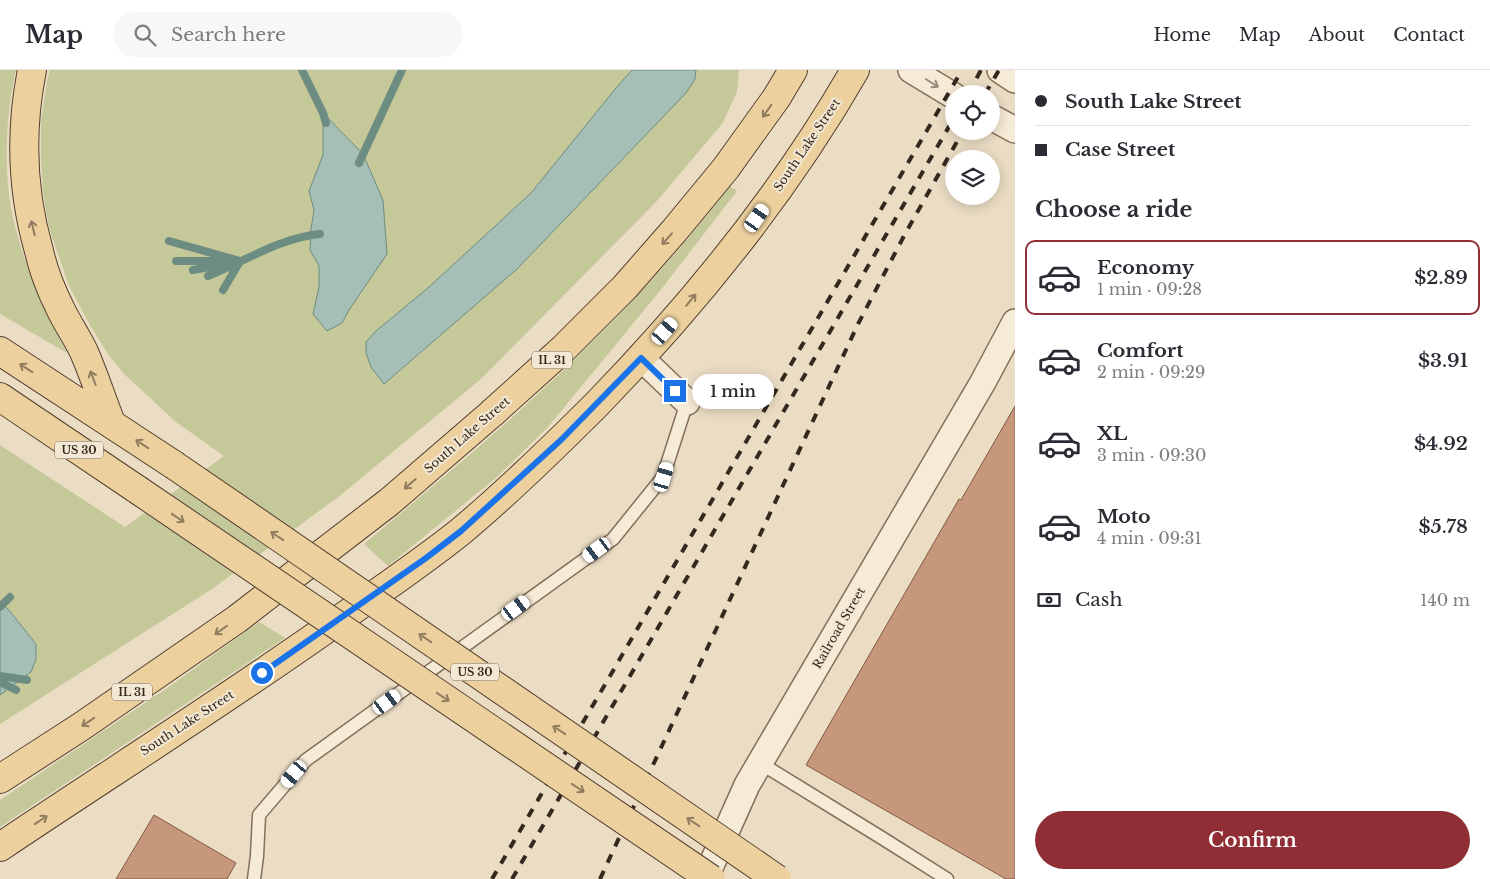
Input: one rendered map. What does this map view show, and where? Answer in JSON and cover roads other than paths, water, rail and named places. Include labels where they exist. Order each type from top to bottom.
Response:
[{"type":"main road","points":[[32,70],[26,100],[24,147],[26,188],[31,220],[39,253],[59,307],[83,351],[111,424]]},
{"type":"main road","name":"South Lake Street","points":[[0,779],[82,726],[237,619],[389,502],[498,408],[563,349],[625,286],[674,231],[726,168],[777,97],[793,70]]},
{"type":"main road","name":"South Lake Street","points":[[0,847],[278,663],[426,558],[461,531],[548,453],[641,358],[689,303],[757,218],[804,151],[855,70]]},
{"type":"main road","name":"US 30","points":[[0,351],[174,465],[777,879]]},
{"type":"main road","name":"US 30","points":[[0,397],[711,879]]},
{"type":"street","points":[[911,70],[945,91]]},
{"type":"street","points":[[1000,70],[1015,80]]},
{"type":"street","points":[[1000,122],[1015,130]]},
{"type":"street","name":"Railroad Street","points":[[705,879],[747,785],[983,382],[1015,322]]},
{"type":"street","points":[[641,358],[686,402]]},
{"type":"lane","points":[[254,879],[259,815],[306,760],[614,539],[664,477],[686,402]]},
{"type":"lane","points":[[760,763],[947,879]]},
{"type":"water","points":[[632,70],[696,70],[695,79],[686,93],[517,269],[384,384],[371,367],[366,353],[366,342],[531,193]]},
{"type":"water","points":[[323,113],[363,154],[383,200],[387,254],[342,323],[327,331],[313,314],[319,287],[319,266],[310,250],[314,210],[309,191],[323,155]]},
{"type":"water","points":[[0,603],[8,609],[36,644],[36,659],[31,672],[0,695]]},
{"type":"waterway","points":[[302,70],[326,123]]},
{"type":"waterway","points":[[359,163],[402,70]]},
{"type":"waterway","points":[[208,276],[277,245],[305,236],[320,234]]},
{"type":"waterway","points":[[169,241],[240,261]]},
{"type":"waterway","points":[[176,261],[231,261]]},
{"type":"waterway","points":[[223,290],[239,263]]},
{"type":"waterway","points":[[193,270],[221,265]]},
{"type":"waterway","points":[[0,607],[10,597]]},
{"type":"waterway","points":[[0,676],[27,680]]},
{"type":"waterway","points":[[0,682],[16,690]]},
{"type":"railway","points":[[492,879],[962,70]]},
{"type":"railway","points":[[973,85],[981,70]]},
{"type":"railway","points":[[990,85],[999,70]]},
{"type":"railway","points":[[512,879],[945,133]]},
{"type":"railway","points":[[600,879],[858,324],[905,234],[958,140]]}]
